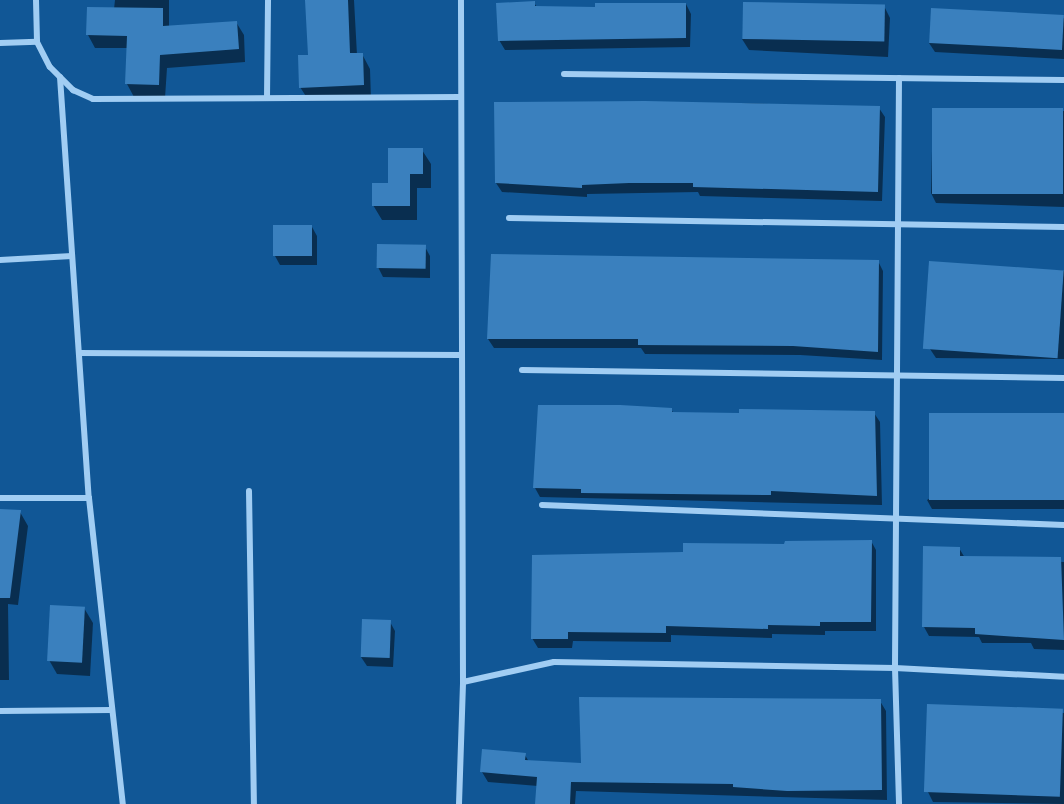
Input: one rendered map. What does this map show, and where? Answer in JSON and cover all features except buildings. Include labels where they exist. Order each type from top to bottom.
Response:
[{"type":"street","points":[[36,0],[37,42],[60,77],[73,90],[93,99],[460,97]]},
{"type":"street","points":[[267,99],[268,0]]},
{"type":"street","points":[[459,804],[463,682],[460,355],[461,0]]},
{"type":"street","points":[[0,43],[37,42]]},
{"type":"street","points":[[564,74],[1064,80]]},
{"type":"street","points":[[60,77],[88,498],[123,804]]},
{"type":"street","points":[[899,78],[895,668],[899,804]]},
{"type":"street","points":[[509,218],[1064,227]]},
{"type":"street","points":[[0,260],[72,256]]},
{"type":"street","points":[[79,353],[460,355]]},
{"type":"street","points":[[522,370],[1064,378]]},
{"type":"street","points":[[249,491],[254,804]]},
{"type":"street","points":[[0,498],[88,498]]},
{"type":"street","points":[[542,505],[897,521],[1064,525]]},
{"type":"street","points":[[463,682],[554,662],[895,668],[1064,677]]},
{"type":"street","points":[[0,711],[112,710]]}]
